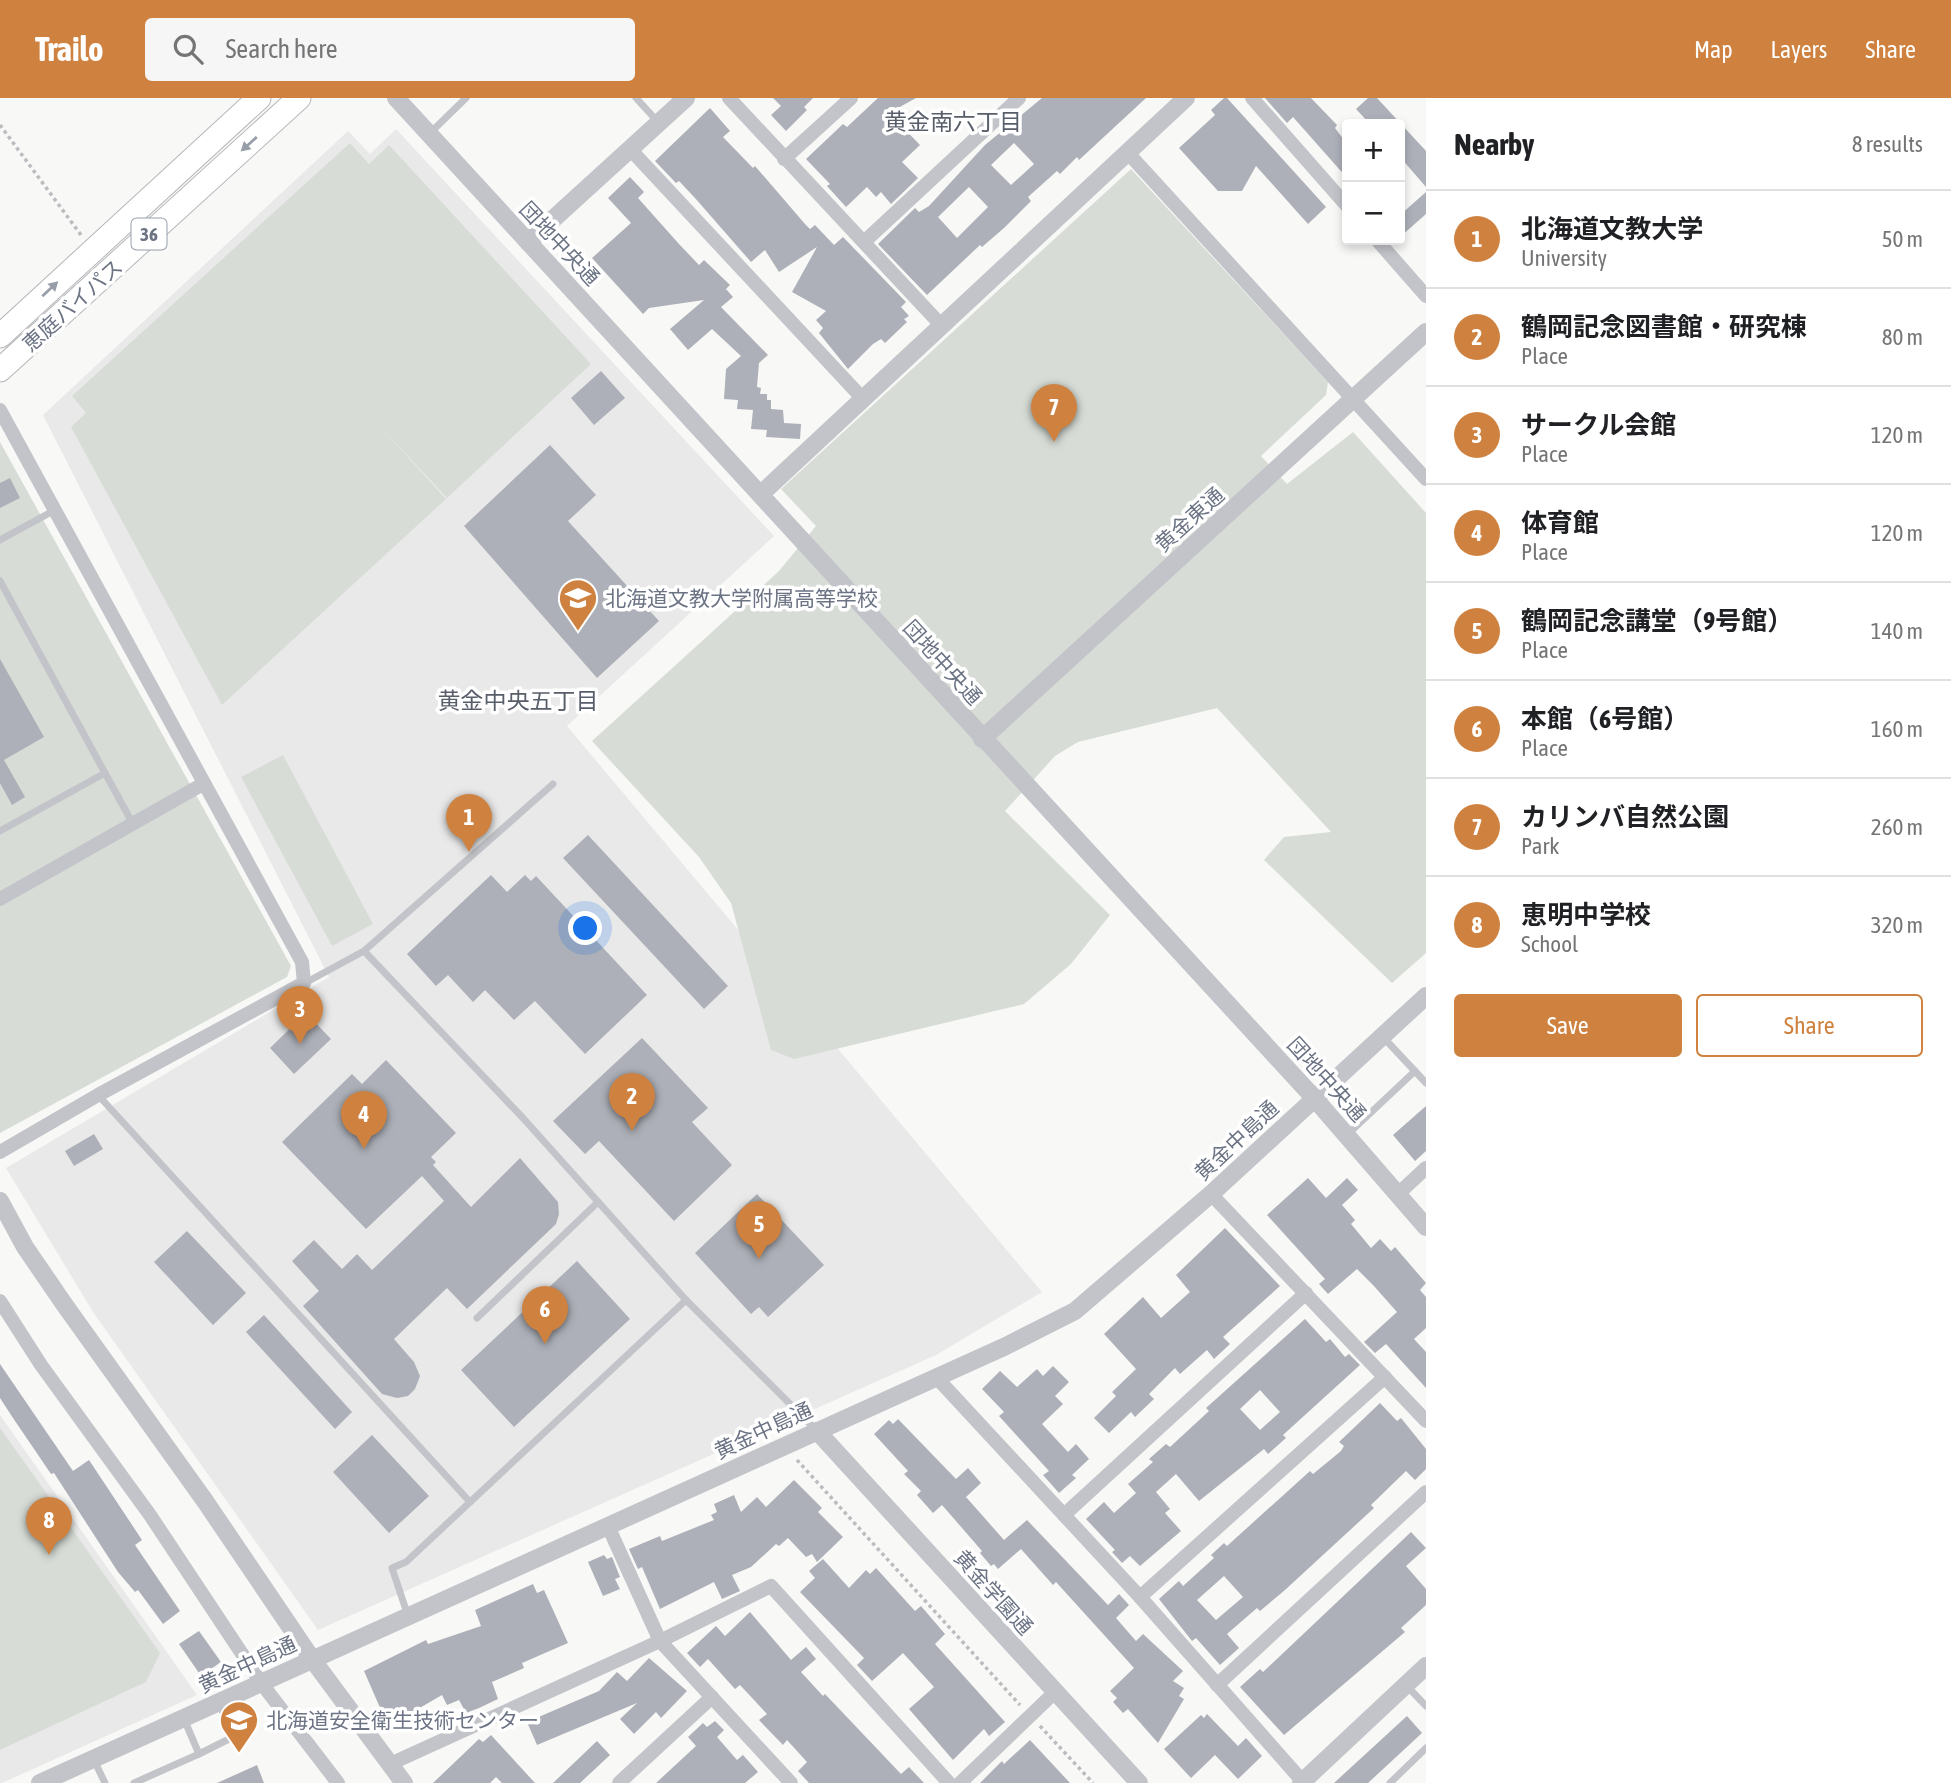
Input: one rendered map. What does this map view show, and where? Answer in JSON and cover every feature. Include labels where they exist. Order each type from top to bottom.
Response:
[{"type":"highway","name":"恵庭バイパス","points":[[0,336],[259,98]]},
{"type":"highway","name":"恵庭バイパス","points":[[0,370],[299,98]]},
{"type":"street","name":"団地中央通","points":[[396,98],[1315,1099],[1426,1227]]},
{"type":"street","points":[[528,242],[686,98]]},
{"type":"street","points":[[729,98],[941,324]]},
{"type":"street","points":[[784,159],[851,98]]},
{"type":"street","points":[[864,242],[1019,98]]},
{"type":"street","points":[[761,495],[1186,98]]},
{"type":"street","points":[[1252,98],[1342,200]]},
{"type":"street","points":[[630,149],[864,400]]},
{"type":"street","points":[[1128,153],[1426,479]]},
{"type":"street","points":[[1381,245],[1426,296]]},
{"type":"street","name":"黄金東通","points":[[982,739],[1426,332]]},
{"type":"street","points":[[0,410],[202,784],[302,962],[304,983],[98,1095],[0,1152]]},
{"type":"street","points":[[0,899],[202,784]]},
{"type":"street","name":"黄金中島通","points":[[40,1783],[936,1377],[1075,1311],[1212,1194],[1426,996]]},
{"type":"street","points":[[1398,1194],[1426,1168]]},
{"type":"street","points":[[1212,1194],[1426,1421]]},
{"type":"street","points":[[0,1201],[25,1247],[220,1523],[312,1659],[404,1783]]},
{"type":"street","points":[[1064,1515],[1306,1293]]},
{"type":"street","points":[[0,1301],[41,1365],[150,1515],[262,1684],[338,1783]]},
{"type":"street","points":[[936,1377],[1140,1597],[1303,1782],[1426,1667]]},
{"type":"street","points":[[1140,1597],[1385,1377]]},
{"type":"street","name":"黄金学園通","points":[[817,1431],[1139,1783]]},
{"type":"street","points":[[1217,1685],[1426,1492]]},
{"type":"street","points":[[608,1526],[660,1641],[789,1782]]},
{"type":"street","points":[[390,1764],[660,1641],[771,1586],[949,1783]]},
{"type":"street","points":[[960,1783],[1055,1692]]},
{"type":"street","points":[[619,1783],[712,1697]]},
{"type":"lane","points":[[429,134],[466,98]]},
{"type":"lane","points":[[636,98],[659,123]]},
{"type":"lane","points":[[0,540],[55,509]]},
{"type":"lane","points":[[0,581],[133,824]]},
{"type":"lane","points":[[0,831],[105,773]]},
{"type":"lane","points":[[304,983],[364,951],[553,784]]},
{"type":"lane","points":[[364,951],[686,1300],[817,1431]]},
{"type":"lane","points":[[1382,1036],[1426,1083]]},
{"type":"lane","points":[[1347,1135],[1415,1071]]},
{"type":"lane","points":[[98,1095],[470,1502]]},
{"type":"lane","points":[[477,1318],[598,1202]]},
{"type":"lane","points":[[408,1616],[392,1568],[406,1562],[686,1300]]},
{"type":"lane","points":[[1406,1685],[1426,1706]]},
{"type":"lane","points":[[137,1782],[233,1737],[219,1703]]},
{"type":"lane","points":[[184,1719],[199,1754]]},
{"type":"lane","points":[[1390,1783],[1426,1748]]},
{"type":"lane","points":[[94,1759],[105,1783]]},
{"type":"path","points":[[0,125],[93,250]]},
{"type":"shaded area","points":[[396,129],[774,536],[567,726],[1042,1292],[936,1355],[318,1630],[93,1312],[6,1168],[329,977],[43,415],[348,131],[370,154]]},
{"type":"shaded area","points":[[350,143],[369,164],[389,145],[591,364],[447,498],[375,421],[446,499],[222,705],[71,427],[86,413],[72,396]]},
{"type":"shaded area","points":[[1131,169],[1328,382],[1326,395],[1261,456],[1287,484],[1353,432],[1426,513],[1426,953],[1392,983],[1264,860],[1284,837],[1331,832],[1217,708],[1078,742],[1055,756],[1005,811],[1110,915],[1071,964],[1024,1004],[794,1059],[771,1050],[731,903],[699,857],[592,741],[779,571],[816,526],[781,489]]},
{"type":"shaded area","points":[[0,442],[291,966],[287,977],[0,1133]]},
{"type":"shaded area","points":[[283,755],[373,924],[332,946],[241,777]]},
{"type":"shaded area","points":[[0,1415],[197,1695],[2,1783],[0,1783]]},
{"type":"shaded area","points":[[0,1428],[160,1653],[146,1682],[0,1750]]},
{"type":"building","points":[[773,98],[813,98],[804,107],[807,110],[786,131],[771,115],[781,106]]},
{"type":"building","points":[[878,98],[916,98],[889,113],[920,145],[902,162],[918,178],[891,204],[881,192],[876,197],[867,187],[846,207],[827,186],[830,184],[806,159],[843,124],[847,127]]},
{"type":"building","points":[[1042,98],[1146,98],[1079,160],[1077,157],[1060,174],[1057,171],[1028,197],[1031,201],[1004,228],[982,247],[980,245],[927,295],[878,244],[915,208],[919,212],[929,206],[985,145]],"holes":[[[1014,143],[1034,164],[1011,185],[991,165]],[[969,187],[988,207],[957,238],[938,217]]]},
{"type":"building","points":[[1227,98],[1326,207],[1308,224],[1256,166],[1242,191],[1218,191],[1179,148],[1215,115],[1211,110]]},
{"type":"building","points":[[1265,98],[1311,98],[1337,125],[1335,128],[1342,137],[1342,172],[1293,117],[1287,123]]},
{"type":"building","points":[[1368,98],[1377,98],[1396,119],[1365,119],[1356,109]]},
{"type":"building","points":[[710,108],[730,131],[723,137],[753,168],[755,166],[810,229],[815,225],[834,245],[843,237],[906,302],[901,307],[909,316],[904,319],[907,322],[885,343],[881,339],[873,344],[848,369],[819,333],[823,328],[816,320],[826,311],[792,292],[817,247],[779,272],[765,250],[751,262],[679,181],[676,183],[655,161]]},
{"type":"building","points":[[1405,128],[1426,151],[1426,187],[1405,163]]},
{"type":"building","points":[[630,177],[644,192],[638,198],[679,244],[699,265],[704,260],[730,285],[726,289],[733,297],[721,307],[768,355],[759,363],[757,387],[761,388],[760,394],[767,394],[767,400],[771,400],[771,409],[783,410],[784,423],[801,424],[800,439],[766,437],[767,430],[751,429],[753,410],[737,409],[738,400],[724,399],[726,369],[741,356],[712,329],[688,350],[670,329],[704,300],[649,308],[643,314],[592,258],[631,223],[608,198]]},
{"type":"building","points":[[1426,192],[1426,214],[1405,233],[1405,211]]},
{"type":"building","points":[[601,371],[625,398],[594,425],[571,398]]},
{"type":"building","points":[[550,445],[596,495],[568,521],[659,621],[597,678],[464,526]]},
{"type":"building","points":[[10,478],[20,498],[0,508],[0,483]]},
{"type":"building","points":[[0,659],[44,737],[4,760],[25,797],[12,805],[0,783]]},
{"type":"building","points":[[588,835],[728,986],[704,1009],[563,858]]},
{"type":"building","points":[[491,875],[507,892],[525,875],[531,881],[536,876],[647,995],[585,1054],[535,1001],[514,1020],[485,990],[473,1002],[448,975],[436,986],[407,954]]},
{"type":"building","points":[[306,1013],[331,1039],[294,1074],[270,1048]]},
{"type":"building","points":[[642,1038],[708,1108],[692,1122],[732,1165],[674,1221],[599,1141],[585,1154],[553,1121]]},
{"type":"building","points":[[386,1060],[456,1133],[431,1157],[436,1162],[433,1165],[471,1207],[520,1158],[558,1202],[559,1214],[556,1224],[467,1309],[447,1288],[394,1339],[414,1362],[420,1376],[415,1389],[408,1396],[397,1398],[382,1394],[303,1306],[319,1291],[292,1261],[314,1240],[342,1269],[357,1254],[372,1270],[444,1201],[422,1176],[366,1229],[282,1142],[352,1074],[362,1084]]},
{"type":"building","points":[[1426,1106],[1426,1151],[1415,1161],[1393,1135]]},
{"type":"building","points":[[94,1134],[103,1149],[74,1166],[65,1151]]},
{"type":"building","points":[[1308,1178],[1326,1198],[1347,1178],[1358,1190],[1342,1205],[1355,1220],[1351,1224],[1371,1248],[1380,1239],[1391,1251],[1395,1247],[1426,1283],[1420,1290],[1426,1297],[1426,1328],[1414,1339],[1426,1352],[1426,1388],[1386,1344],[1375,1353],[1364,1342],[1397,1312],[1373,1285],[1357,1269],[1328,1294],[1319,1284],[1325,1279],[1267,1215]]},
{"type":"building","points":[[757,1194],[824,1265],[768,1317],[759,1307],[751,1314],[695,1253]]},
{"type":"building","points":[[1225,1228],[1280,1286],[1223,1337],[1230,1344],[1214,1359],[1207,1350],[1180,1374],[1175,1368],[1149,1394],[1154,1399],[1135,1417],[1131,1412],[1109,1433],[1094,1418],[1116,1396],[1112,1392],[1136,1369],[1104,1334],[1143,1297],[1161,1318],[1190,1292],[1176,1275]]},
{"type":"building","points":[[187,1231],[246,1293],[213,1325],[154,1262]]},
{"type":"building","points":[[577,1261],[630,1319],[514,1427],[461,1370]]},
{"type":"building","points":[[264,1315],[352,1412],[335,1429],[246,1332]]},
{"type":"building","points":[[1305,1319],[1326,1342],[1330,1339],[1345,1357],[1349,1354],[1360,1365],[1283,1435],[1286,1438],[1268,1454],[1264,1449],[1199,1501],[1176,1474],[1156,1492],[1170,1509],[1165,1513],[1181,1531],[1140,1566],[1130,1556],[1122,1563],[1112,1552],[1115,1550],[1086,1519],[1104,1502],[1114,1513],[1136,1493],[1128,1484],[1153,1462],[1149,1459],[1166,1444],[1170,1447],[1209,1411],[1206,1408]],"holes":[[[1260,1390],[1280,1412],[1260,1430],[1240,1409]]]},
{"type":"building","points":[[0,1364],[73,1471],[89,1460],[142,1540],[135,1545],[180,1611],[163,1624],[138,1590],[135,1592],[118,1572],[54,1473],[51,1474],[0,1398]]},
{"type":"building","points":[[1053,1366],[1069,1382],[1055,1396],[1063,1404],[1042,1424],[1068,1452],[1076,1444],[1089,1459],[1072,1475],[1076,1478],[1059,1493],[1043,1475],[1049,1471],[999,1416],[1004,1412],[982,1389],[1000,1371],[1017,1387],[1037,1369],[1043,1376]]},
{"type":"building","points":[[1380,1403],[1397,1421],[1401,1418],[1426,1449],[1426,1469],[1415,1480],[1406,1471],[1371,1505],[1374,1508],[1285,1590],[1260,1611],[1257,1608],[1227,1634],[1239,1648],[1220,1665],[1196,1638],[1192,1641],[1159,1599],[1179,1581],[1183,1586],[1214,1558],[1211,1555],[1224,1543],[1227,1546],[1310,1471],[1313,1474],[1341,1451],[1344,1446],[1339,1442]],"holes":[[[1224,1576],[1243,1597],[1216,1620],[1197,1600]]]},
{"type":"building","points":[[898,1419],[956,1479],[968,1468],[981,1483],[966,1497],[1004,1540],[1027,1520],[1108,1605],[1119,1594],[1129,1605],[1116,1618],[1136,1641],[1143,1634],[1183,1671],[1173,1681],[1184,1688],[1179,1696],[1184,1699],[1158,1743],[1128,1709],[1123,1713],[1113,1702],[1117,1698],[1110,1691],[1134,1668],[1056,1582],[1053,1585],[1021,1549],[998,1569],[994,1564],[991,1566],[980,1553],[982,1551],[942,1505],[933,1513],[917,1495],[921,1491],[904,1474],[908,1471],[874,1434],[889,1420],[893,1424]]},
{"type":"building","points":[[372,1435],[429,1496],[389,1533],[333,1472]]},
{"type":"building","points":[[794,1480],[822,1508],[818,1512],[843,1537],[817,1562],[812,1554],[806,1557],[788,1538],[779,1546],[776,1544],[751,1567],[732,1575],[740,1591],[722,1599],[714,1582],[660,1609],[642,1567],[638,1569],[629,1549],[660,1536],[662,1541],[714,1520],[711,1515],[717,1512],[714,1504],[734,1495],[741,1512],[757,1497],[766,1507]]},
{"type":"building","points":[[1411,1532],[1426,1548],[1406,1566],[1426,1589],[1426,1605],[1401,1628],[1405,1632],[1284,1735],[1240,1687],[1260,1669],[1263,1672]]},
{"type":"building","points":[[604,1555],[607,1559],[612,1557],[620,1577],[615,1579],[620,1589],[603,1596],[588,1562]]},
{"type":"building","points":[[823,1559],[849,1588],[866,1570],[870,1574],[876,1568],[915,1611],[921,1606],[945,1634],[935,1644],[1005,1722],[989,1736],[984,1729],[953,1760],[909,1709],[934,1687],[903,1653],[872,1681],[857,1665],[864,1658],[800,1592],[815,1578],[809,1571]]},
{"type":"building","points":[[533,1584],[537,1593],[544,1590],[568,1643],[522,1663],[524,1668],[492,1682],[498,1699],[479,1708],[466,1713],[459,1700],[447,1705],[442,1695],[404,1717],[400,1710],[385,1719],[364,1671],[426,1640],[428,1644],[481,1626],[475,1610]]},
{"type":"building","points":[[750,1612],[791,1660],[806,1647],[816,1659],[801,1672],[901,1774],[909,1767],[924,1783],[809,1783],[798,1771],[807,1762],[787,1740],[783,1745],[759,1720],[767,1714],[740,1685],[735,1689],[708,1659],[700,1667],[687,1653],[716,1626],[725,1636]]},
{"type":"building","points":[[199,1631],[221,1662],[201,1676],[179,1644]]},
{"type":"building","points":[[649,1658],[687,1691],[661,1718],[656,1712],[634,1734],[620,1719],[637,1703],[537,1745],[527,1722],[599,1691],[617,1672],[627,1681]]},
{"type":"building","points":[[1207,1714],[1238,1746],[1246,1738],[1262,1756],[1238,1779],[1215,1755],[1191,1778],[1164,1749],[1201,1715],[1204,1718]]},
{"type":"building","points":[[1407,1716],[1422,1733],[1368,1783],[1334,1783]]},
{"type":"building","points":[[715,1721],[724,1730],[717,1737],[737,1760],[743,1755],[758,1772],[745,1783],[656,1783],[696,1746],[688,1737],[703,1723],[707,1727]]},
{"type":"building","points":[[491,1735],[535,1783],[502,1783],[496,1777],[490,1783],[433,1783],[479,1739],[483,1742]]},
{"type":"building","points":[[1030,1740],[1070,1783],[980,1783],[1002,1761],[1004,1764]]},
{"type":"building","points":[[597,1741],[610,1755],[580,1783],[553,1783]]},
{"type":"building","points":[[257,1765],[264,1783],[217,1783]]},
{"type":"place","name":"カリンバ自然公園","points":[[1054,442]]},
{"type":"place","name":"北海道文教大学附属高等学校","points":[[578,632]]},
{"type":"place","name":"北海道文教大学","points":[[469,852]]},
{"type":"place","name":"サークル会館","points":[[300,1044]]},
{"type":"place","name":"鶴岡記念図書館・研究棟","points":[[632,1131]]},
{"type":"place","name":"体育館","points":[[364,1149]]},
{"type":"place","name":"鶴岡記念講堂（9号館）","points":[[759,1259]]},
{"type":"place","name":"本館（6号館）","points":[[545,1344]]},
{"type":"place","name":"恵明中学校","points":[[49,1555]]},
{"type":"place","name":"北海道安全衛生技術センター","points":[[239,1754]]},
{"type":"district","name":"黄金南六丁目","points":[[953,122]]},
{"type":"district","name":"黄金中央五丁目","points":[[518,701]]}]
